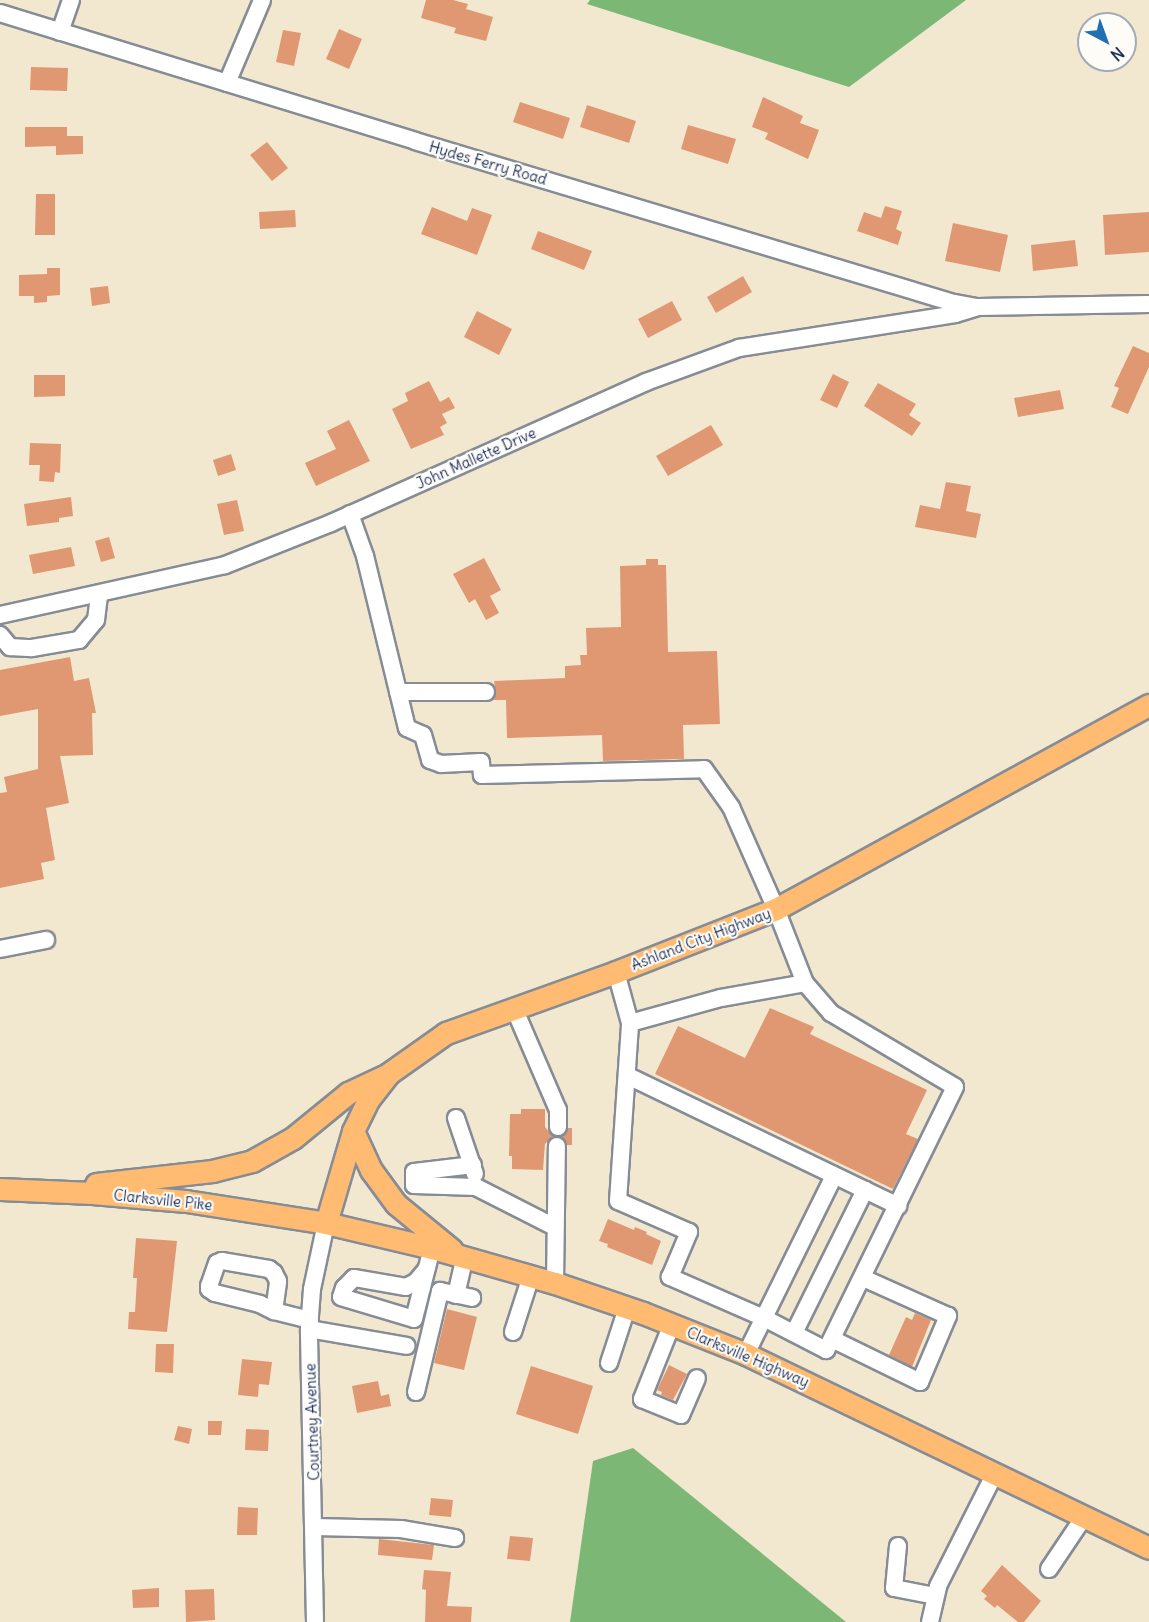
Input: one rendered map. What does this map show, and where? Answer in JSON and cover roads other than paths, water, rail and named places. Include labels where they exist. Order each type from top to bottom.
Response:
[{"type":"main road","name":"Ashland City Highway","points":[[326,1223],[353,1131],[368,1100],[388,1074],[446,1033],[616,972],[776,909],[1149,705]]},
{"type":"main road","points":[[48,1191],[212,1171],[252,1161],[293,1138],[348,1093],[388,1074]]},
{"type":"main road","points":[[353,1131],[371,1170],[396,1204],[461,1256]]},
{"type":"main road","name":"Clarksville Pike","points":[[0,1189],[186,1201],[326,1223]]},
{"type":"main road","name":"Clarksville Highway","points":[[326,1223],[432,1248],[555,1283],[672,1324],[746,1354],[1149,1548]]},
{"type":"street","points":[[60,32],[70,0]]},
{"type":"street","points":[[226,84],[262,0]]},
{"type":"street","name":"Hydes Ferry Road","points":[[0,13],[954,309]]},
{"type":"street","name":"John Mallette Drive","points":[[0,615],[225,565],[350,514],[645,382],[739,348],[954,309],[1149,304]]},
{"type":"street","points":[[350,514],[364,556],[407,728],[423,735],[430,760],[441,764],[481,762],[482,775],[704,769],[732,807],[805,983],[831,1013],[955,1087],[829,1344]]},
{"type":"street","points":[[0,635],[10,647],[32,648],[79,640],[96,620],[99,594]]},
{"type":"street","points":[[398,692],[486,692]]},
{"type":"street","points":[[0,949],[46,940]]},
{"type":"street","points":[[616,972],[630,1023],[618,1201],[689,1232],[670,1276],[794,1333],[829,1344],[920,1382],[948,1316],[863,1278]]},
{"type":"street","points":[[630,1023],[721,998],[805,983]]},
{"type":"street","points":[[514,1008],[558,1110],[558,1127]]},
{"type":"street","points":[[628,1076],[898,1206]]},
{"type":"street","points":[[456,1118],[473,1165],[476,1186]]},
{"type":"street","points":[[555,1283],[557,1146]]},
{"type":"street","points":[[473,1165],[414,1172],[414,1185],[476,1186],[555,1227]]},
{"type":"street","points":[[746,1354],[834,1176]]},
{"type":"street","points":[[794,1333],[865,1190]]},
{"type":"street","name":"Courtney Avenue","points":[[315,1622],[310,1324],[312,1289],[326,1223]]},
{"type":"street","points":[[426,1271],[406,1287],[354,1278],[344,1288],[341,1297],[414,1319],[432,1248]]},
{"type":"street","points":[[416,1392],[440,1291],[464,1297],[461,1256]]},
{"type":"street","points":[[513,1332],[531,1276]]},
{"type":"street","points":[[609,1363],[627,1308]]},
{"type":"street","points":[[274,1311],[310,1324],[407,1346]]},
{"type":"street","points":[[672,1324],[642,1399],[681,1416],[697,1378]]},
{"type":"street","points":[[930,1622],[938,1586],[995,1473]]},
{"type":"street","points":[[1049,1569],[1084,1517]]},
{"type":"street","points":[[315,1527],[401,1528],[455,1538]]},
{"type":"street","points":[[898,1546],[894,1588],[935,1596]]}]
